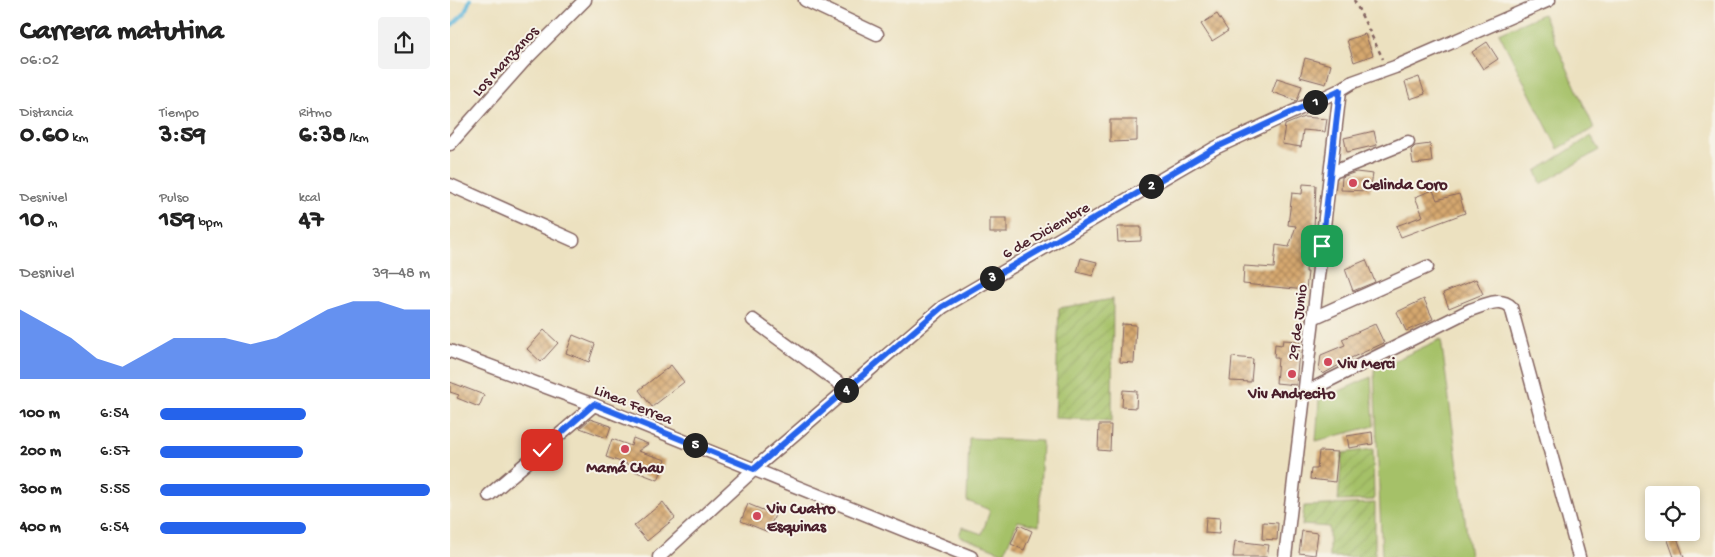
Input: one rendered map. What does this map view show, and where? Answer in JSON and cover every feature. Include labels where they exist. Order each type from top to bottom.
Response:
[{"type":"street","name":"Los Manzanos","points":[[450,144],[524,61],[585,0]]},
{"type":"street","points":[[805,0],[877,34]]},
{"type":"street","name":"6 de Diciembre","points":[[659,557],[754,469],[942,307],[1215,148],[1340,90],[1353,82],[1388,70],[1549,0]]},
{"type":"street","name":"29 de Junio","points":[[1285,557],[1340,90]]},
{"type":"street","points":[[1331,173],[1408,142]]},
{"type":"street","points":[[450,185],[574,240]]},
{"type":"street","points":[[1313,318],[1427,266]]},
{"type":"street","points":[[1304,393],[1470,310],[1498,301],[1507,302],[1511,307],[1579,557]]},
{"type":"street","points":[[753,320],[847,389]]},
{"type":"street","name":"Linea Ferrea","points":[[450,351],[594,404],[971,557]]},
{"type":"street","points":[[489,495],[594,404]]},
{"type":"path","points":[[1354,0],[1388,70]]},
{"type":"green space","points":[[1543,14],[1594,128],[1558,149],[1499,33]]},
{"type":"green space","points":[[1591,136],[1599,150],[1541,184],[1536,171]]},
{"type":"green space","points":[[1113,299],[1112,421],[1055,418],[1059,308]]},
{"type":"green space","points":[[1441,339],[1470,557],[1382,557],[1374,370]]},
{"type":"green space","points":[[1371,377],[1374,426],[1316,441],[1319,400]]},
{"type":"green space","points":[[969,438],[1042,441],[1039,526],[1018,521],[1004,553],[959,536],[962,527],[982,534],[990,510],[967,501]]},
{"type":"green space","points":[[1373,449],[1374,500],[1338,501],[1342,453]]},
{"type":"green space","points":[[1375,503],[1375,557],[1329,557],[1329,527],[1302,525],[1304,506]]},
{"type":"building","points":[[1217,14],[1228,31],[1212,41],[1201,24]]},
{"type":"building","points":[[1365,34],[1373,55],[1354,62],[1347,40]]},
{"type":"building","points":[[1487,42],[1498,59],[1483,69],[1472,52]]},
{"type":"building","points":[[1305,58],[1331,65],[1326,84],[1300,77]]},
{"type":"building","points":[[1419,77],[1425,94],[1410,99],[1405,82]]},
{"type":"building","points":[[1277,78],[1302,86],[1297,101],[1272,92]]},
{"type":"building","points":[[1304,117],[1327,119],[1325,132],[1303,130],[1301,147],[1282,144],[1285,125]]},
{"type":"building","points":[[1110,120],[1137,120],[1137,141],[1110,142]]},
{"type":"building","points":[[1374,131],[1377,145],[1347,152],[1344,138]]},
{"type":"building","points":[[1430,144],[1432,162],[1413,164],[1411,150],[1415,146]]},
{"type":"building","points":[[1356,172],[1373,174],[1370,191],[1341,190],[1342,177]]},
{"type":"building","points":[[1303,184],[1316,185],[1314,228],[1310,228],[1306,290],[1243,284],[1244,266],[1274,268],[1276,245],[1289,247],[1296,226],[1288,225],[1292,193],[1302,194]]},
{"type":"building","points":[[1433,190],[1437,200],[1459,194],[1465,213],[1401,237],[1396,226],[1423,216],[1415,197]]},
{"type":"building","points":[[990,218],[1007,218],[1007,233],[990,233]]},
{"type":"building","points":[[1117,227],[1141,227],[1141,241],[1118,242]]},
{"type":"building","points":[[1081,258],[1097,262],[1093,276],[1077,272]]},
{"type":"building","points":[[1366,260],[1375,282],[1353,291],[1345,269]]},
{"type":"building","points":[[1476,279],[1483,294],[1449,308],[1443,293]]},
{"type":"building","points":[[1424,299],[1433,319],[1406,331],[1397,312]]},
{"type":"building","points":[[1122,324],[1136,325],[1134,363],[1120,362]]},
{"type":"building","points":[[1375,324],[1384,343],[1340,363],[1323,374],[1319,370],[1321,355],[1345,345],[1342,339]]},
{"type":"building","points":[[544,330],[558,343],[541,362],[527,349]]},
{"type":"building","points":[[573,335],[595,344],[589,362],[566,353]]},
{"type":"building","points":[[1283,340],[1300,341],[1296,385],[1276,383],[1278,358],[1274,358],[1275,344],[1282,345]]},
{"type":"building","points":[[1232,357],[1253,359],[1251,382],[1230,381]]},
{"type":"building","points":[[671,365],[684,382],[652,407],[639,390]]},
{"type":"building","points":[[450,382],[484,395],[479,407],[457,398],[459,395],[450,392]]},
{"type":"building","points":[[1123,390],[1137,391],[1136,408],[1122,407]]},
{"type":"building","points":[[590,419],[611,426],[607,438],[580,428]]},
{"type":"building","points":[[1099,425],[1111,425],[1110,451],[1098,450]]},
{"type":"building","points":[[1372,432],[1373,444],[1349,448],[1347,436]]},
{"type":"building","points":[[633,438],[648,444],[638,451],[666,460],[658,480],[634,471],[636,467],[606,457],[612,439],[631,446]]},
{"type":"building","points":[[1319,451],[1338,452],[1335,482],[1310,479],[1311,469],[1317,469]]},
{"type":"building","points":[[663,502],[675,518],[647,541],[634,526]]},
{"type":"building","points":[[748,504],[775,515],[768,532],[741,521]]},
{"type":"building","points":[[1206,517],[1220,518],[1219,534],[1205,533]]},
{"type":"building","points":[[1263,522],[1278,523],[1277,540],[1262,539]]},
{"type":"building","points":[[1019,525],[1032,531],[1024,550],[1011,544]]},
{"type":"building","points":[[1302,531],[1318,533],[1315,555],[1299,553]]},
{"type":"building","points":[[1235,541],[1269,545],[1267,557],[1233,557]]},
{"type":"building","points":[[1668,541],[1678,541],[1684,557],[1674,557]]},
{"type":"waterway","points":[[450,27],[464,14],[470,0]]},
{"type":"place","name":"Celinda Coro","points":[[1353,183]]},
{"type":"place","name":"Viv Merci","points":[[1328,362]]},
{"type":"place","name":"Viv Andrecito","points":[[1292,374]]},
{"type":"place","name":"Mamá Chau","points":[[625,449]]},
{"type":"place","name":"Viv Cuatro Esquinas","points":[[757,516]]},
{"type":"route","points":[[542,450],[594,404],[754,469],[942,307],[1215,148],[1340,90],[1322,246]]}]
